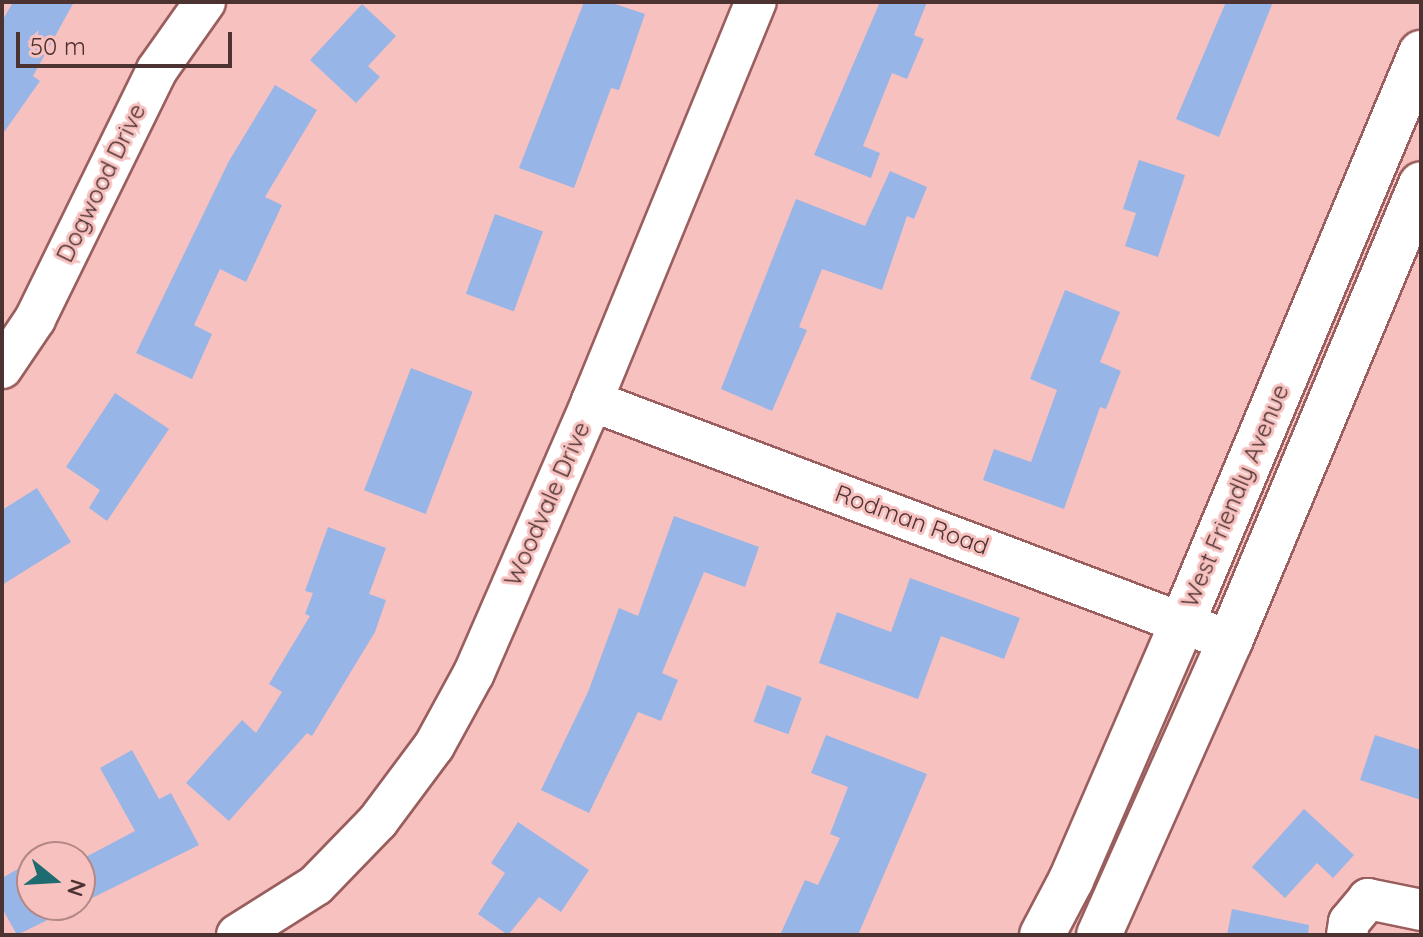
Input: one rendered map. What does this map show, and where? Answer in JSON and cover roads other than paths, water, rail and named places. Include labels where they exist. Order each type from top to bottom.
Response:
[{"type":"main road","name":"West Friendly Avenue","points":[[1042,935],[1071,880],[1183,621],[1421,53]]},
{"type":"main road","points":[[1099,935],[1230,641],[1421,184]]},
{"type":"street","name":"Dogwood Drive","points":[[2,368],[35,319],[157,70],[205,2]]},
{"type":"street","name":"Woodvale Drive","points":[[237,935],[316,885],[378,821],[434,746],[474,673],[592,401],[756,2]]},
{"type":"street","name":"Rodman Road","points":[[592,401],[1230,641]]},
{"type":"street","points":[[1347,935],[1349,922],[1368,899],[1414,907]]}]
